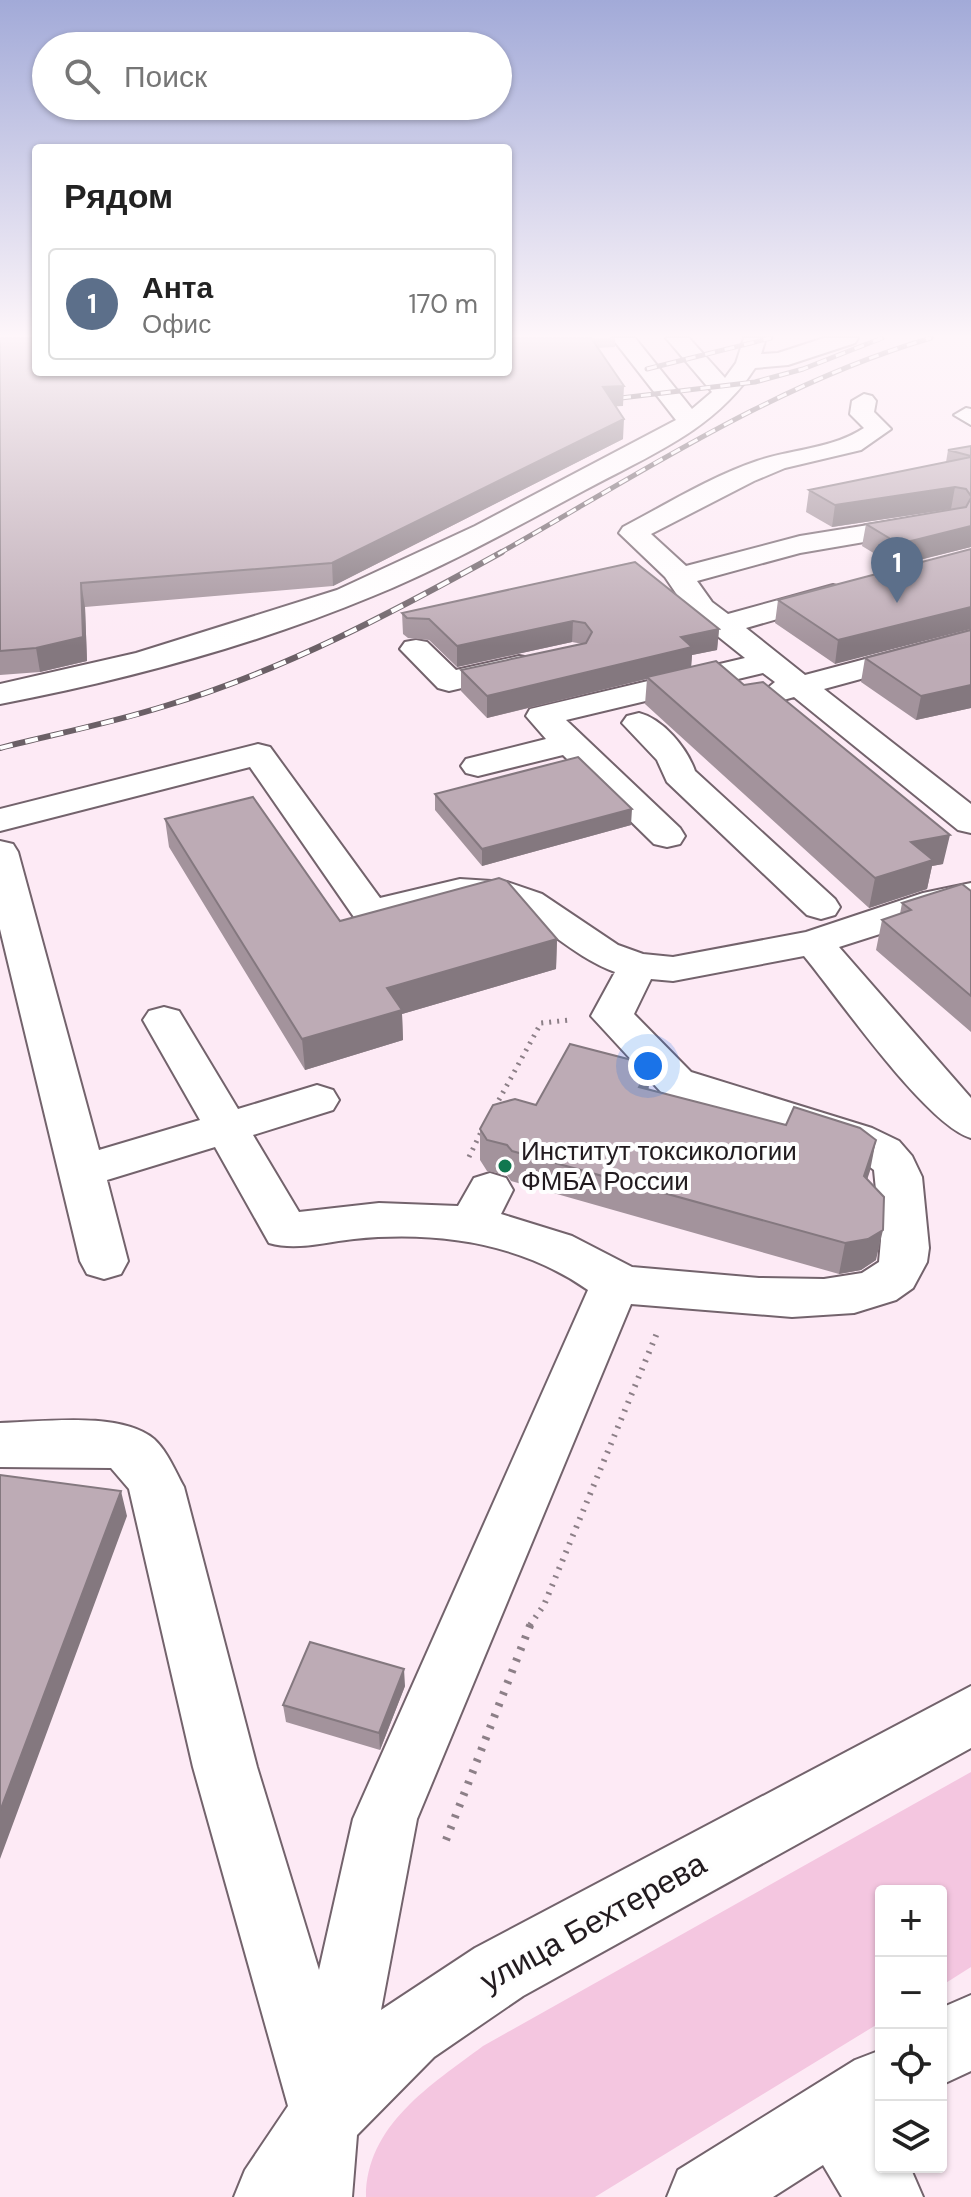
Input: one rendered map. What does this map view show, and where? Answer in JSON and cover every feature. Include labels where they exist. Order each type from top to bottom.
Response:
[{"type":"street","points":[[0,694],[64,683],[146,661],[312,609],[367,588],[487,532],[656,441]]},
{"type":"street","points":[[861,441],[765,466],[711,490],[633,533],[680,577],[712,616],[971,822]]},
{"type":"street","points":[[680,577],[715,565],[873,529],[951,520]]},
{"type":"street","points":[[712,616],[854,588]]},
{"type":"street","points":[[478,766],[971,640]]},
{"type":"street","points":[[416,649],[449,681],[542,661]]},
{"type":"street","points":[[542,716],[770,662]]},
{"type":"street","points":[[496,671],[542,716],[584,738],[667,836]]},
{"type":"street","points":[[639,723],[673,757],[679,775],[817,925],[940,1094],[971,1123]]},
{"type":"street","points":[[0,820],[258,754],[370,912],[460,890],[507,893],[528,902],[604,954],[638,966],[685,967],[817,925],[971,894]]},
{"type":"street","points":[[0,852],[104,1261]]},
{"type":"street","points":[[164,1020],[286,1231],[348,1220],[413,1219],[481,1207],[531,1239],[584,1262],[616,1282],[762,1298],[825,1298],[883,1286],[897,1274],[906,1256],[901,1176],[895,1160],[882,1148],[676,1082],[612,1016],[638,966]]},
{"type":"street","points":[[80,1172],[317,1100]]},
{"type":"street","points":[[314,2197],[315,2159],[327,2113],[385,1819],[616,1282]]},
{"type":"street","points":[[0,1445],[108,1445],[126,1449],[145,1466],[156,1487],[225,1767],[327,2113]]},
{"type":"street","name":"улица Бехтерева","points":[[272,2197],[327,2113],[409,2032],[499,1972],[971,1715]]},
{"type":"street","points":[[947,2045],[971,2030]]},
{"type":"street","points":[[705,2197],[857,2101],[885,2197]]},
{"type":"path","points":[[491,1115],[541,1023],[612,1016]]},
{"type":"path","points":[[481,1207],[469,1155],[483,1129]]},
{"type":"path","points":[[446,1840],[534,1616],[544,1605],[657,1333],[616,1282]]},
{"type":"shaded area","points":[[971,1772],[971,1967],[947,1982],[947,1885],[875,1885],[875,2026],[595,2197],[366,2197],[369,2171],[389,2128],[423,2092],[483,2046]]},
{"type":"building","points":[[0,441],[580,441],[332,563],[81,583],[83,637],[36,648],[0,651]]},
{"type":"building","points":[[971,446],[971,456],[948,450]]},
{"type":"building","points":[[971,457],[971,496],[966,489],[955,487],[835,505],[809,490]]},
{"type":"building","points":[[971,498],[971,526],[899,544],[866,524],[966,507]]},
{"type":"building","points":[[971,549],[971,607],[838,640],[778,600]]},
{"type":"building","points":[[635,562],[719,629],[681,637],[692,647],[487,696],[461,670],[586,643],[592,632],[585,623],[573,621],[457,646],[429,619],[407,618],[402,613]]},
{"type":"building","points":[[971,630],[971,685],[921,696],[865,658]]},
{"type":"building","points":[[716,661],[744,685],[763,682],[950,835],[911,842],[933,860],[875,878],[647,677]]},
{"type":"building","points":[[578,757],[632,809],[482,849],[435,794]]},
{"type":"building","points":[[253,797],[340,921],[499,878],[507,881],[557,939],[387,988],[402,1010],[302,1039],[165,819]]},
{"type":"building","points":[[962,884],[971,891],[971,996],[882,920],[911,910],[902,903]]},
{"type":"building","points":[[570,1044],[651,1065],[639,1087],[786,1125],[794,1107],[860,1128],[876,1140],[864,1176],[884,1197],[883,1230],[868,1239],[845,1243],[512,1151],[507,1145],[487,1140],[480,1129],[493,1105],[515,1099],[536,1105]]},
{"type":"building","points":[[0,1475],[121,1491],[0,1811]]},
{"type":"building","points":[[310,1642],[404,1669],[379,1733],[283,1705]]},
{"type":"railway","points":[[498,554],[696,441]]},
{"type":"railway","points":[[0,748],[104,723],[209,692],[338,638],[502,552]]},
{"type":"place","name":"Анта","points":[[897,603]]},
{"type":"place","name":"Институт токсикологии ФМБА России","points":[[505,1166]]}]
